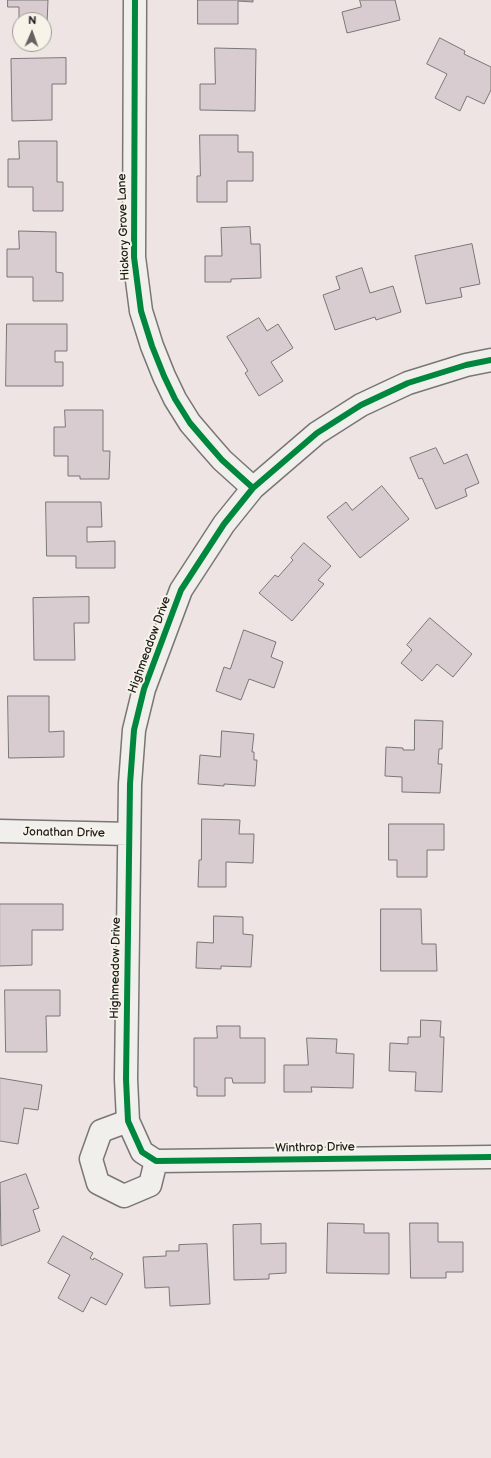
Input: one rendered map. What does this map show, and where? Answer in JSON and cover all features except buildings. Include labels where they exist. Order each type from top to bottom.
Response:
[{"type":"street","name":"Hickory Grove Lane","points":[[135,0],[134,258],[141,312],[161,368],[179,405],[190,423],[222,460],[253,488]]},
{"type":"street","name":"Highmeadow Drive","points":[[149,1156],[128,1121],[126,1079],[130,784],[134,730],[144,689],[181,590],[224,524],[253,488],[317,433],[361,405],[408,383],[466,365],[491,360]]},
{"type":"street","name":"Jonathan Drive","points":[[0,831],[129,834]]},
{"type":"street","points":[[128,1121],[101,1131],[91,1159],[98,1183],[124,1196],[150,1185],[149,1156]]},
{"type":"street","name":"Winthrop Drive","points":[[149,1156],[491,1157]]},
{"type":"cycle path","points":[[135,0],[134,257],[141,311],[152,346],[164,376],[175,399],[190,423],[222,460],[253,488]]},
{"type":"cycle path","points":[[491,360],[466,365],[408,383],[361,405],[317,433],[253,488],[224,524],[181,590],[144,689],[134,730],[130,784],[126,1079],[128,1121],[142,1152],[156,1161],[491,1157]]}]
